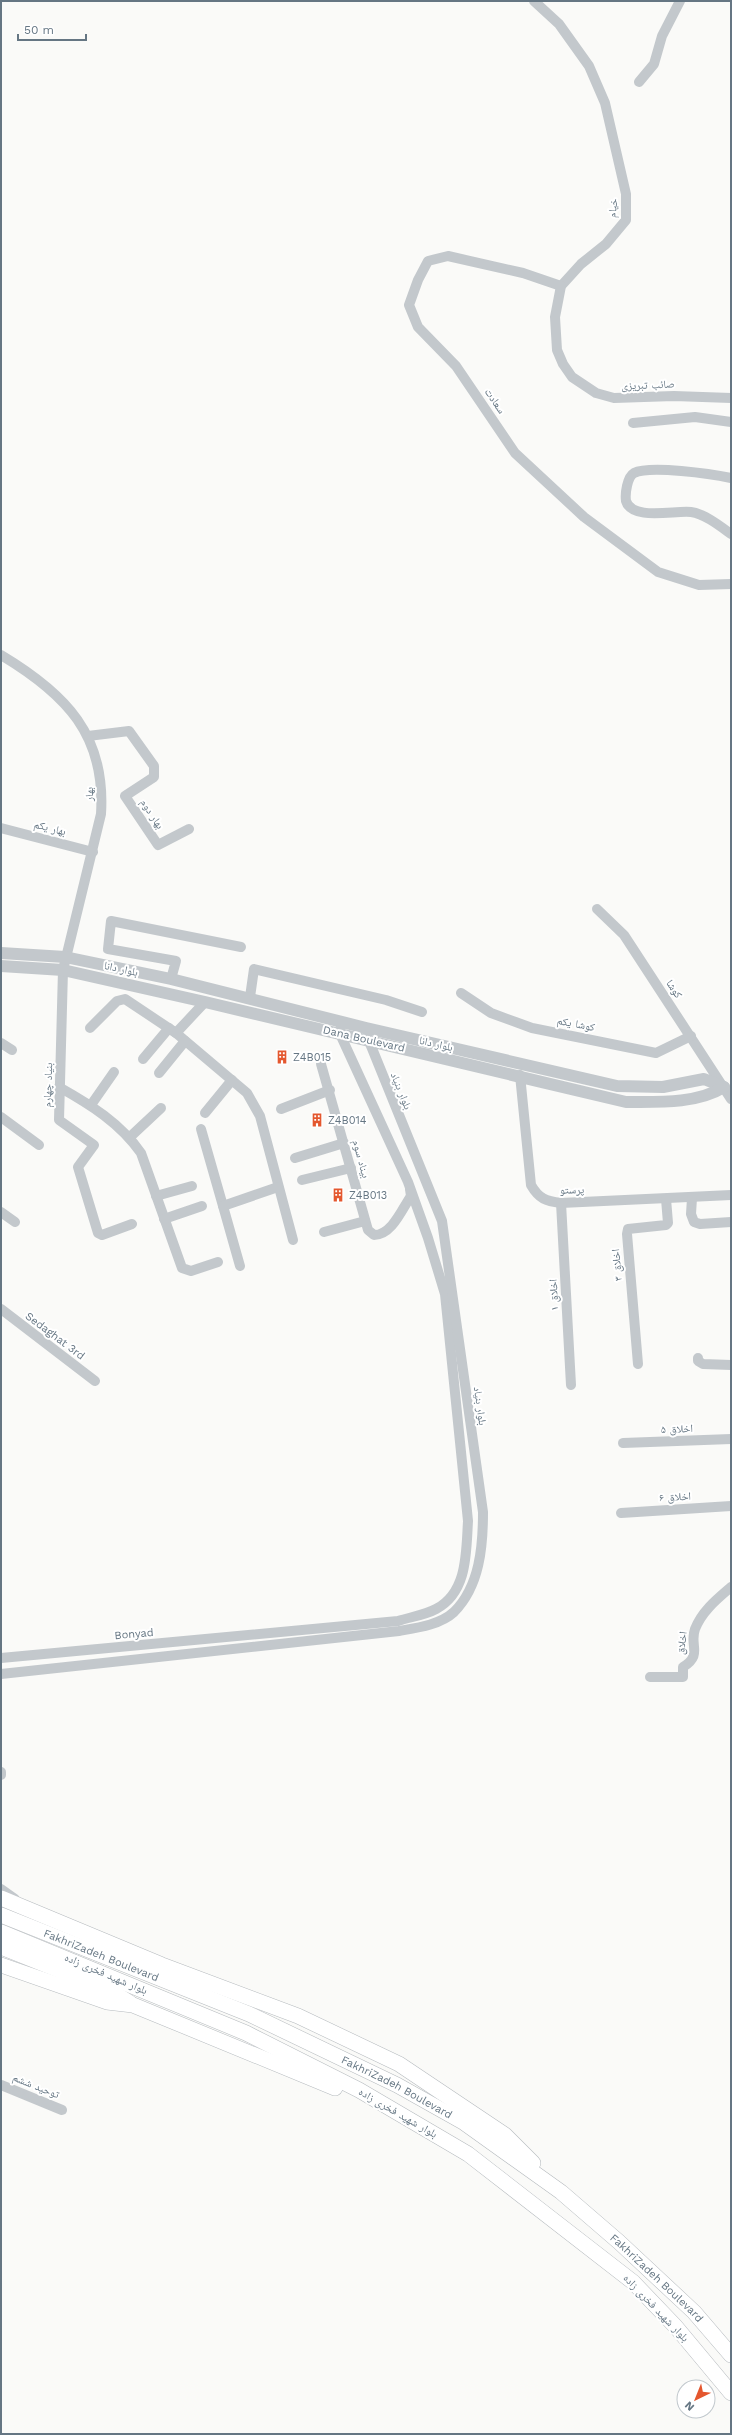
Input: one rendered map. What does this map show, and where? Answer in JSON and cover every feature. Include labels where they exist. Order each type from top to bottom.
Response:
[{"type":"main road","points":[[1,1898],[162,1964],[298,2016],[398,2064],[505,2135],[562,2192]]},
{"type":"main road","name":"FakhriZadeh Boulevard","points":[[1,1915],[249,2014],[397,2085],[462,2122],[562,2192],[649,2268],[694,2312],[731,2355]]},
{"type":"main road","name":"بلوار شهید فخری زاده","points":[[1,1932],[246,2033],[359,2090],[468,2154],[633,2282],[676,2327],[731,2393]]},
{"type":"main road","points":[[1,1947],[109,1990],[133,2005],[394,2111]]},
{"type":"main road","points":[[1,1965],[107,2002],[133,2005]]},
{"type":"street","name":"خیام","points":[[534,1],[559,24],[588,66],[605,103],[626,194],[626,220],[606,244],[581,264],[562,286]]},
{"type":"street","points":[[639,82],[654,64],[662,36],[680,1]]},
{"type":"street","name":"سعادت","points":[[562,286],[523,273],[448,256],[428,261],[409,305],[418,327],[456,366],[515,453],[584,517],[658,572],[699,585],[731,584]]},
{"type":"street","name":"صائب تبریزی","points":[[562,286],[555,317],[557,350],[572,377],[596,393],[614,398],[674,396],[731,398]]},
{"type":"street","points":[[632,423],[695,417],[731,422]]},
{"type":"street","points":[[731,478],[709,473],[650,471],[636,473],[630,476],[626,500],[629,506],[638,513],[692,512],[731,534]]},
{"type":"street","name":"بهار","points":[[1,655],[48,687],[71,711],[88,736],[99,765],[102,789],[101,814],[93,852],[63,970]]},
{"type":"street","name":"بهار دوم","points":[[88,736],[129,731],[154,766],[154,777],[125,796],[158,845],[189,829]]},
{"type":"street","name":"بهار یکم","points":[[1,828],[93,852]]},
{"type":"street","name":"کوشا","points":[[597,909],[624,934],[691,1036],[728,1086]]},
{"type":"street","points":[[171,979],[176,961],[108,949],[111,921],[241,947]]},
{"type":"street","points":[[1,953],[66,957]]},
{"type":"street","name":"بلوار دانا","points":[[66,957],[250,997],[366,1028],[617,1086],[663,1087],[704,1079],[728,1086]]},
{"type":"street","name":"Dana Boulevard","points":[[1,966],[63,970],[520,1075],[626,1102],[662,1102],[713,1094],[728,1086]]},
{"type":"street","points":[[250,997],[254,969],[386,1000],[422,1012]]},
{"type":"street","name":"بنیاد چهارم","points":[[63,970],[59,1120],[94,1146],[78,1167],[96,1229],[102,1235],[132,1224]]},
{"type":"street","name":"کوشا یکم","points":[[461,993],[491,1013],[532,1028],[656,1053],[691,1036]]},
{"type":"street","points":[[90,1028],[122,998],[172,1031],[247,1093],[260,1116],[278,1187],[291,1226],[293,1240]]},
{"type":"street","points":[[143,1059],[205,1002]]},
{"type":"street","name":"بلوار بنیاد","points":[[270,1632],[398,1621],[437,1609],[458,1590],[466,1555],[468,1521],[445,1294],[428,1238],[408,1182],[340,1034],[340,1021]]},
{"type":"street","name":"بلوار بنیاد","points":[[1,1674],[274,1643],[399,1631],[429,1625],[453,1613],[467,1594],[477,1571],[483,1544],[483,1512],[442,1221],[368,1041],[366,1028]]},
{"type":"street","points":[[159,1073],[185,1041]]},
{"type":"street","points":[[1,1043],[12,1050]]},
{"type":"street","name":"بیناد سوم","points":[[321,1064],[330,1090],[365,1221],[368,1230],[374,1235],[381,1235],[390,1228],[411,1196],[408,1182]]},
{"type":"street","points":[[91,1105],[114,1072]]},
{"type":"street","name":"پرستو","points":[[520,1075],[531,1185],[537,1196],[545,1201],[561,1203],[731,1195]]},
{"type":"street","points":[[205,1113],[232,1080]]},
{"type":"street","points":[[728,1086],[731,1099]]},
{"type":"street","points":[[59,1087],[91,1105],[130,1137],[141,1152],[182,1268],[190,1271],[218,1262]]},
{"type":"street","points":[[281,1109],[330,1090]]},
{"type":"street","points":[[130,1137],[161,1108]]},
{"type":"street","points":[[1,1117],[39,1145]]},
{"type":"street","points":[[201,1129],[240,1266]]},
{"type":"street","points":[[295,1158],[344,1143]]},
{"type":"street","points":[[302,1180],[351,1168]]},
{"type":"street","points":[[156,1196],[192,1186]]},
{"type":"street","points":[[223,1206],[278,1187]]},
{"type":"street","points":[[692,1198],[691,1214],[694,1222],[700,1224],[731,1222]]},
{"type":"street","name":"اخلاق ۳","points":[[638,1364],[627,1234],[628,1229],[666,1226],[668,1221],[666,1199]]},
{"type":"street","name":"اخلاق ۱","points":[[561,1203],[571,1385]]},
{"type":"street","points":[[164,1219],[202,1206]]},
{"type":"street","points":[[1,1212],[14,1222]]},
{"type":"street","points":[[324,1232],[365,1221]]},
{"type":"street","name":"Sedaghat 3rd","points":[[1,1309],[95,1381]]},
{"type":"street","points":[[698,1358],[698,1361],[703,1364],[731,1365]]},
{"type":"street","name":"اخلاق ۵","points":[[623,1443],[731,1439]]},
{"type":"street","name":"اخلاق ۶","points":[[621,1513],[731,1506]]},
{"type":"street","name":"اخلاق","points":[[650,1677],[683,1677],[683,1667],[691,1662],[695,1654],[694,1630],[707,1609],[731,1587]]},
{"type":"street","name":"Bonyad","points":[[1,1658],[270,1632]]},
{"type":"street","points":[[1,1889],[12,1896],[20,1906]]},
{"type":"street","name":"توحید ششم","points":[[1,2085],[62,2110]]},
{"type":"place","name":"Z4B015","points":[[282,1057]]},
{"type":"place","name":"Z4B014","points":[[317,1120]]},
{"type":"place","name":"Z4B013","points":[[338,1195]]}]
